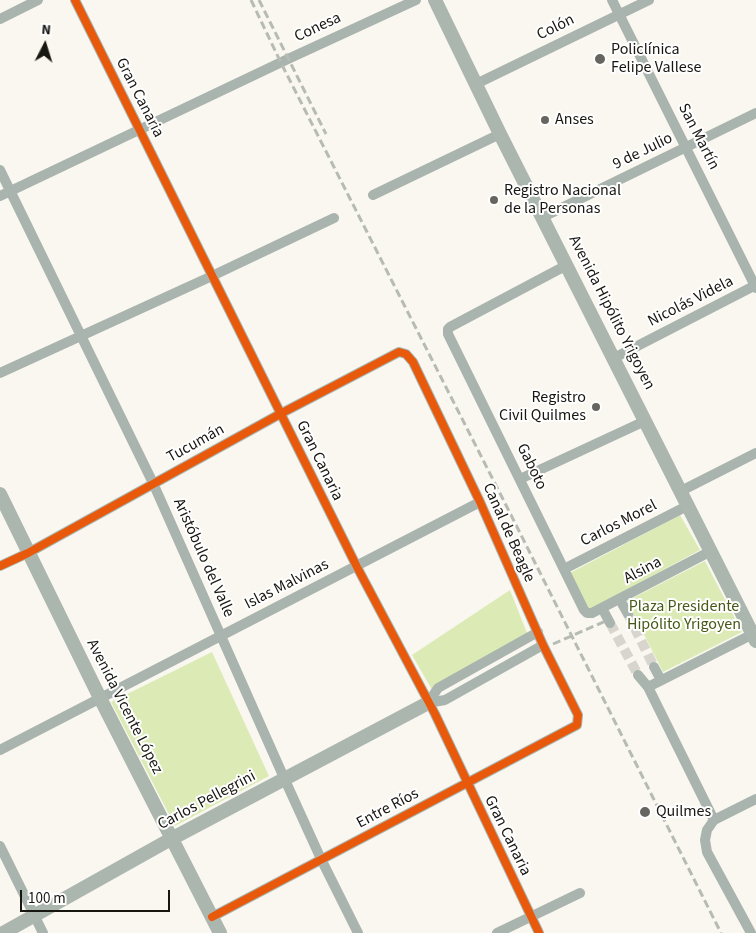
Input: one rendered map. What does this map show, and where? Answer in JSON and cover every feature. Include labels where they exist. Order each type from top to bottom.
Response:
[{"type":"main road","name":"Avenida Hipólito Yrigoyen","points":[[435,0],[500,134],[689,505],[754,638]]},
{"type":"main road","name":"Avenida Vicente López","points":[[0,494],[100,698],[220,933]]},
{"type":"main road","name":"Carlos Pellegrini","points":[[3,933],[428,703]]},
{"type":"street","points":[[0,19],[38,0]]},
{"type":"street","name":"Gran Canaria","points":[[75,0],[356,567],[428,703],[539,933]]},
{"type":"street","name":"Conesa","points":[[0,196],[416,0]]},
{"type":"street","name":"San Martín","points":[[612,0],[756,287]]},
{"type":"street","name":"Colón","points":[[476,84],[649,0]]},
{"type":"street","name":"9 de Julio","points":[[543,217],[756,113]]},
{"type":"street","points":[[373,195],[500,134]]},
{"type":"street","name":"Aristóbulo del Valle","points":[[0,170],[153,483],[285,780],[321,859],[358,933]]},
{"type":"street","points":[[0,373],[334,218]]},
{"type":"street","name":"Gaboto","points":[[567,265],[450,327],[448,334],[587,613]]},
{"type":"street","name":"Nicolás Videla","points":[[614,358],[756,287]]},
{"type":"street","name":"Tucumán","points":[[0,566],[28,553],[280,414],[399,352],[406,354]]},
{"type":"street","name":"Canal de Beagle","points":[[406,354],[413,362],[480,502],[543,645],[578,715],[577,725]]},
{"type":"street","points":[[520,479],[646,421]]},
{"type":"street","points":[[681,491],[756,453]]},
{"type":"street","name":"Islas Malvinas","points":[[0,750],[480,502]]},
{"type":"street","name":"Carlos Morel","points":[[564,569],[689,505]]},
{"type":"street","name":"Alsina","points":[[587,613],[592,613],[620,600],[712,552]]},
{"type":"street","points":[[620,600],[628,614]]},
{"type":"street","points":[[602,608],[610,623]]},
{"type":"street","name":"Carlos Pellegrini","points":[[428,703],[438,688],[538,632]]},
{"type":"street","points":[[648,687],[754,638]]},
{"type":"street","name":"Carlos Pellegrini","points":[[428,703],[445,700],[543,645]]},
{"type":"street","points":[[654,667],[661,680]]},
{"type":"street","points":[[638,675],[648,687],[714,820]]},
{"type":"street","name":"Entre Ríos","points":[[212,917],[577,725]]},
{"type":"street","points":[[751,933],[707,852],[705,840],[714,820],[756,799]]},
{"type":"street","points":[[0,846],[44,933]]},
{"type":"street","points":[[497,933],[580,893]]},
{"type":"green space","points":[[680,515],[700,550],[589,610],[568,574]]},
{"type":"green space","name":"Plaza Presidente Hipólito Yrigoyen","points":[[705,561],[742,632],[663,672],[627,601]]},
{"type":"green space","points":[[510,590],[529,638],[435,695],[412,655]]},
{"type":"green space","points":[[212,652],[269,776],[175,826],[111,702]]},
{"type":"tunnel","points":[[628,614],[654,667]]},
{"type":"tunnel","points":[[610,623],[638,675]]},
{"type":"railway","points":[[251,0],[281,63],[721,933]]},
{"type":"railway","points":[[259,0],[326,134]]},
{"type":"railway","points":[[553,644],[608,620]]},
{"type":"cycle path","points":[[75,0],[357,567],[435,714],[539,933]]},
{"type":"cycle path","points":[[0,566],[28,553],[280,414],[399,352],[406,354],[413,362],[480,502],[543,645],[578,715],[577,725],[212,917]]},
{"type":"place","name":"Policlínica Felipe Vallese","points":[[600,59]]},
{"type":"place","name":"Anses","points":[[545,120]]},
{"type":"place","name":"Registro Nacional de la Personas","points":[[494,200]]},
{"type":"place","name":"Registro Civil Quilmes","points":[[596,407]]},
{"type":"place","name":"Quilmes","points":[[645,812]]}]
